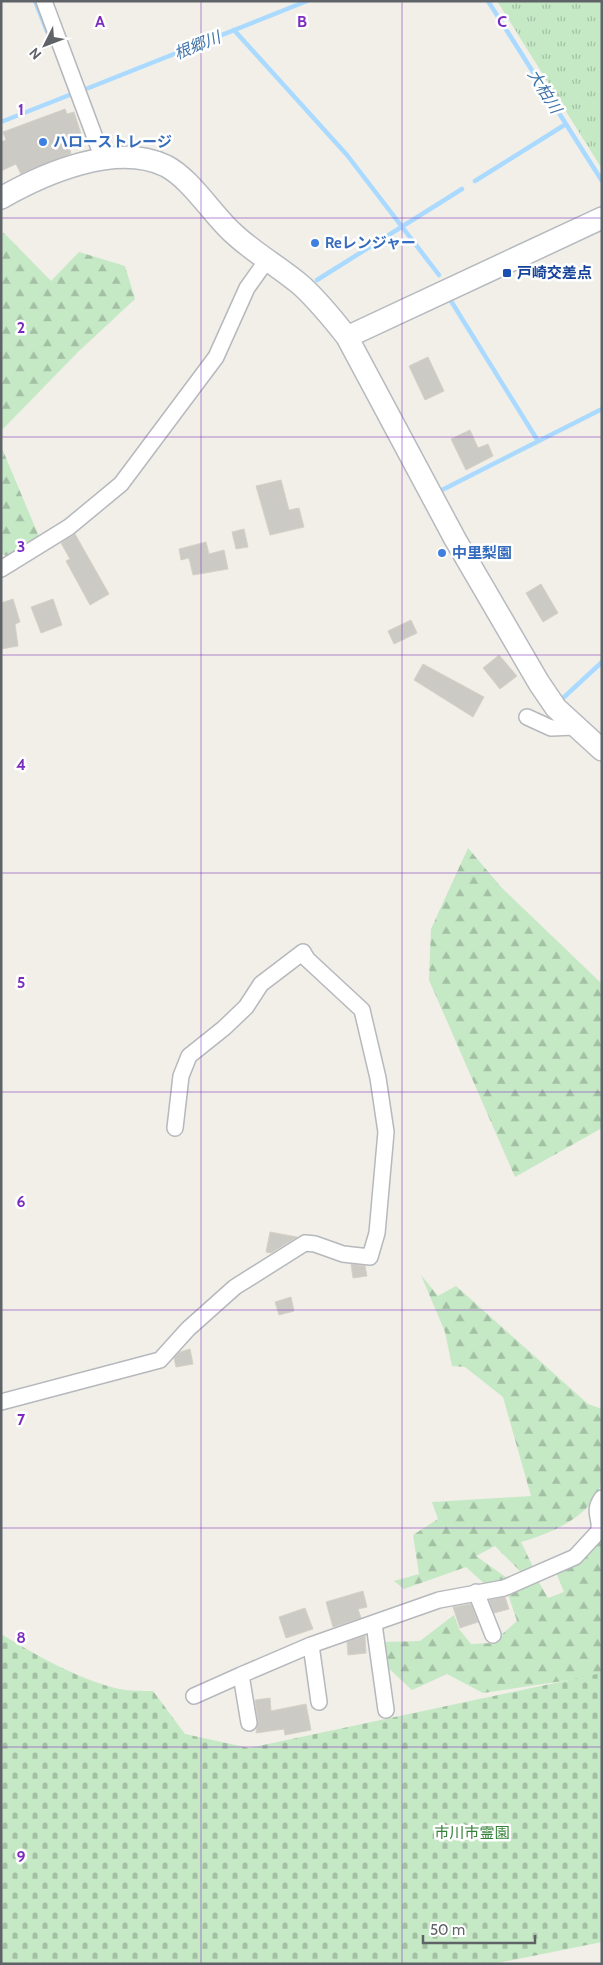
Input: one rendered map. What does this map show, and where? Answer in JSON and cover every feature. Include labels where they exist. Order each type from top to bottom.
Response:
[{"type":"street","points":[[44,1],[103,159]]},
{"type":"street","points":[[1,198],[23,185],[54,172],[103,159],[123,156],[167,166],[185,181],[233,233],[301,286],[328,312],[347,337],[460,548],[539,683],[556,708],[575,728],[602,750]]},
{"type":"street","points":[[347,337],[602,218]]},
{"type":"street","points":[[1,569],[69,526],[121,484],[216,357],[247,288],[266,260]]},
{"type":"street","points":[[527,717],[551,728],[575,728]]},
{"type":"street","points":[[1,1402],[160,1360],[188,1329],[235,1287],[305,1243],[315,1244],[343,1254],[370,1257],[376,1233],[386,1132],[378,1078],[362,1010],[307,959],[304,952],[261,984],[246,1007],[224,1028],[188,1056],[181,1076],[175,1128]]},
{"type":"street","points":[[194,1696],[311,1644],[374,1624],[438,1600],[504,1588],[575,1557],[600,1528],[596,1510],[602,1498]]},
{"type":"street","points":[[476,1592],[493,1635]]},
{"type":"street","points":[[374,1624],[386,1710]]},
{"type":"street","points":[[311,1644],[319,1702]]},
{"type":"street","points":[[241,1674],[249,1723]]},
{"type":"green space","points":[[497,1],[602,1],[602,169]]},
{"type":"green space","points":[[4,233],[51,281],[79,252],[125,266],[135,299],[78,352],[1,431],[1,234]]},
{"type":"green space","points":[[1,446],[40,539],[6,556],[1,553]]},
{"type":"green space","points":[[468,848],[501,887],[602,984],[602,1128],[515,1177],[429,980],[431,929]]},
{"type":"green space","points":[[421,1275],[438,1296],[456,1286],[588,1404],[602,1409],[602,1479],[598,1492],[591,1503],[571,1521],[559,1528],[521,1542],[534,1569],[524,1575],[495,1546],[476,1556],[507,1578],[488,1587],[466,1567],[404,1589],[394,1581],[419,1574],[413,1535],[438,1519],[432,1502],[531,1496],[503,1397],[465,1367],[452,1366],[445,1332]]},
{"type":"green space","points":[[602,1537],[602,1675],[483,1693],[447,1674],[412,1690],[385,1665],[382,1642],[420,1641],[454,1615],[459,1629],[471,1644],[492,1643],[517,1621],[507,1591],[537,1579],[548,1598],[564,1592],[556,1572],[574,1566]]},
{"type":"green space","name":"市川市霊園","points":[[1,1634],[73,1673],[103,1685],[132,1691],[153,1691],[185,1734],[249,1748],[602,1673],[602,1942],[493,1964],[1,1964]]},
{"type":"building","points":[[65,109],[67,114],[74,112],[82,137],[68,141],[71,154],[21,174],[16,164],[1,171],[1,142],[6,140],[3,132]]},
{"type":"building","points":[[428,357],[444,391],[425,400],[409,366]]},
{"type":"building","points":[[470,430],[478,448],[488,444],[493,456],[466,470],[451,439]]},
{"type":"building","points":[[281,480],[289,510],[299,508],[304,527],[270,535],[256,486]]},
{"type":"building","points":[[244,529],[248,547],[236,549],[232,532]]},
{"type":"building","points":[[75,534],[109,594],[90,605],[66,561],[70,559],[61,543]]},
{"type":"building","points":[[206,542],[209,554],[224,550],[228,569],[193,575],[189,558],[181,560],[179,549]]},
{"type":"building","points":[[541,584],[558,613],[543,622],[526,593]]},
{"type":"building","points":[[13,599],[20,622],[15,624],[18,646],[1,649],[1,603]]},
{"type":"building","points":[[53,599],[62,625],[41,633],[31,607]]},
{"type":"building","points":[[411,620],[417,633],[394,644],[388,631]]},
{"type":"building","points":[[499,655],[517,676],[500,689],[483,668]]},
{"type":"building","points":[[423,664],[484,697],[473,717],[414,680]]},
{"type":"building","points":[[270,1232],[297,1237],[271,1253],[266,1252]]},
{"type":"building","points":[[351,1264],[365,1266],[367,1276],[353,1278]]},
{"type":"building","points":[[291,1297],[294,1311],[279,1315],[275,1302]]},
{"type":"building","points":[[190,1349],[193,1364],[176,1367],[174,1358],[180,1352]]},
{"type":"building","points":[[363,1591],[367,1607],[358,1609],[361,1618],[333,1627],[326,1602]]},
{"type":"building","points":[[505,1597],[509,1609],[494,1613],[489,1600]]},
{"type":"building","points":[[471,1604],[478,1622],[460,1628],[453,1607]]},
{"type":"building","points":[[305,1608],[313,1629],[286,1638],[279,1617]]},
{"type":"building","points":[[365,1636],[366,1653],[348,1655],[347,1642]]},
{"type":"building","points":[[270,1698],[271,1711],[306,1704],[311,1730],[285,1735],[284,1729],[256,1733],[258,1721],[255,1700]]},
{"type":"waterway","points":[[35,1],[52,44]]},
{"type":"waterway","name":"根郷川","points":[[86,89],[307,1]]},
{"type":"waterway","name":"大柏川","points":[[488,1],[602,181]]},
{"type":"waterway","points":[[234,30],[347,155],[439,275]]},
{"type":"waterway","name":"根郷川","points":[[1,122],[72,94]]},
{"type":"waterway","points":[[475,181],[566,124]]},
{"type":"waterway","points":[[317,280],[462,189]]},
{"type":"waterway","points":[[451,301],[538,441]]},
{"type":"waterway","points":[[442,490],[602,409]]},
{"type":"waterway","points":[[562,699],[602,662]]},
{"type":"place","name":"ハローストレージ","points":[[43,142]]},
{"type":"place","name":"Reレンジャー","points":[[315,243]]},
{"type":"place","name":"戸崎交差点","points":[[507,273]]},
{"type":"place","name":"中里梨園","points":[[442,553]]}]
